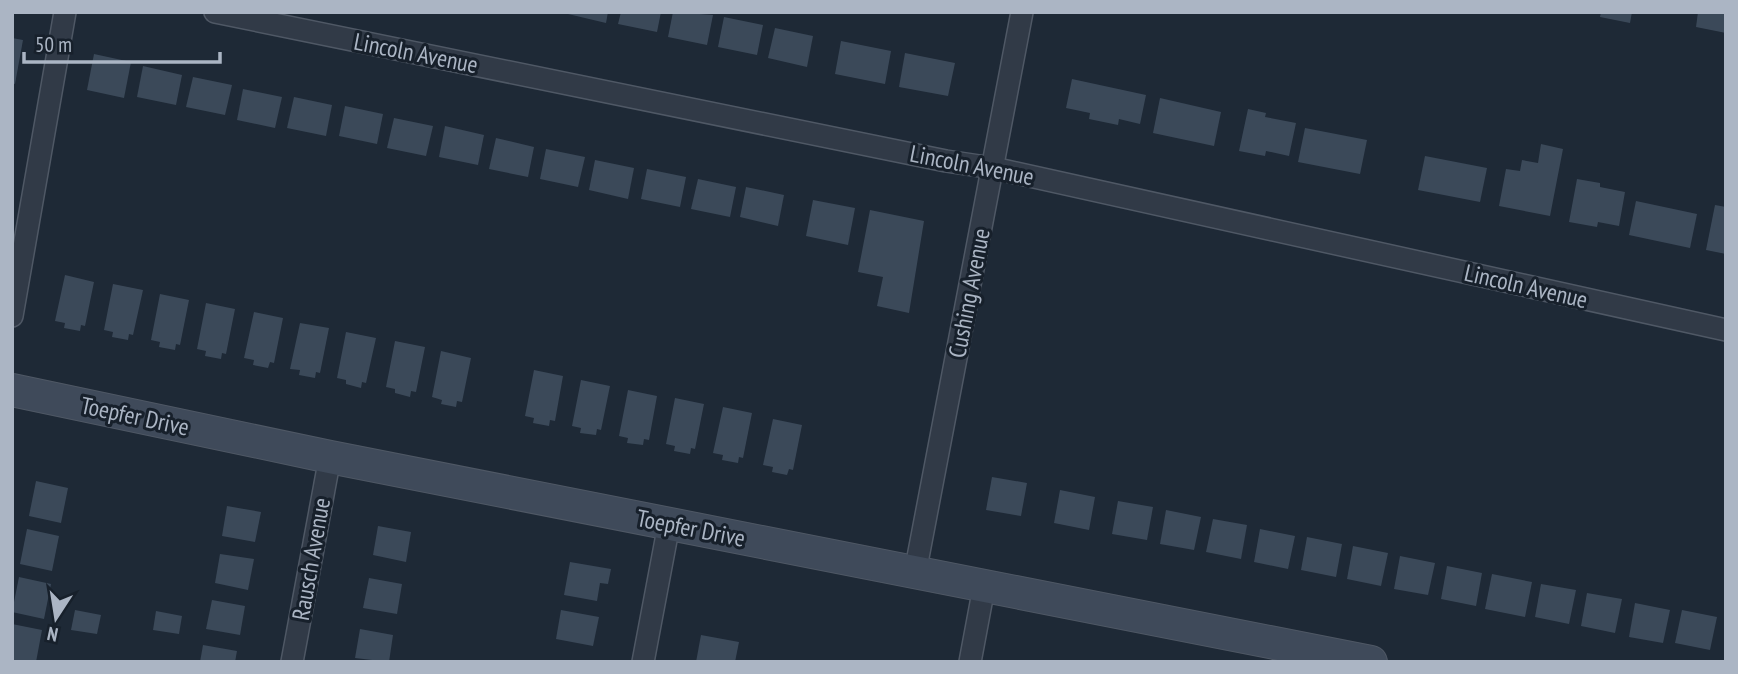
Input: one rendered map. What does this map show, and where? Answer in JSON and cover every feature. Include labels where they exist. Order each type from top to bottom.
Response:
[{"type":"street","points":[[12,316],[65,12]]},
{"type":"street","name":"Lincoln Avenue","points":[[215,12],[946,161],[992,167],[1726,330]]},
{"type":"street","name":"Cushing Avenue","points":[[915,573],[1022,12]]},
{"type":"street","name":"Toepfer Drive","points":[[12,390],[330,457],[984,587],[1281,652],[1371,662]]},
{"type":"street","name":"Rausch Avenue","points":[[292,662],[330,457]]},
{"type":"street","points":[[643,662],[669,523]]},
{"type":"street","points":[[970,662],[984,587]]},
{"type":"building","points":[[568,12],[608,12],[606,23]]},
{"type":"building","points":[[621,12],[661,12],[657,32],[618,24]]},
{"type":"building","points":[[673,12],[713,15],[707,45],[668,37]]},
{"type":"building","points":[[1601,12],[1632,12],[1630,23],[1600,17]]},
{"type":"building","points":[[1698,12],[1726,12],[1726,33],[1696,27]]},
{"type":"building","points":[[724,17],[763,25],[757,55],[718,47]]},
{"type":"building","points":[[775,28],[813,36],[807,67],[768,58]]},
{"type":"building","points":[[12,38],[23,40],[15,84],[12,83]]},
{"type":"building","points":[[841,41],[891,51],[885,84],[835,74]]},
{"type":"building","points":[[905,53],[955,63],[948,96],[899,87]]},
{"type":"building","points":[[94,54],[131,62],[124,98],[87,90]]},
{"type":"building","points":[[143,66],[182,75],[176,105],[137,97]]},
{"type":"building","points":[[193,77],[232,85],[225,115],[186,107]]},
{"type":"building","points":[[1072,79],[1146,95],[1140,124],[1119,119],[1118,125],[1089,119],[1090,113],[1066,108]]},
{"type":"building","points":[[243,89],[282,97],[275,128],[237,120]]},
{"type":"building","points":[[294,97],[332,105],[326,136],[287,128]]},
{"type":"building","points":[[1160,98],[1221,112],[1214,146],[1153,133]]},
{"type":"building","points":[[345,106],[383,114],[377,144],[339,136]]},
{"type":"building","points":[[1248,109],[1266,113],[1265,117],[1296,123],[1289,156],[1266,151],[1265,156],[1239,151]]},
{"type":"building","points":[[394,118],[433,126],[426,156],[387,148]]},
{"type":"building","points":[[445,126],[484,135],[478,165],[439,157]]},
{"type":"building","points":[[1305,128],[1367,140],[1360,174],[1298,162]]},
{"type":"building","points":[[496,138],[534,147],[528,177],[489,169]]},
{"type":"building","points":[[1541,144],[1563,149],[1550,216],[1499,206],[1506,169],[1520,171],[1522,160],[1538,163]]},
{"type":"building","points":[[546,149],[585,157],[578,187],[540,179]]},
{"type":"building","points":[[1425,156],[1487,168],[1480,202],[1418,190]]},
{"type":"building","points":[[595,160],[634,168],[628,199],[589,190]]},
{"type":"building","points":[[647,169],[686,177],[680,207],[641,199]]},
{"type":"building","points":[[698,179],[736,187],[730,217],[691,209]]},
{"type":"building","points":[[1577,179],[1600,183],[1600,187],[1625,192],[1619,226],[1598,222],[1597,227],[1569,222]]},
{"type":"building","points":[[746,187],[784,195],[778,226],[740,217]]},
{"type":"building","points":[[813,200],[855,208],[848,245],[806,236]]},
{"type":"building","points":[[1636,201],[1697,214],[1690,248],[1629,235]]},
{"type":"building","points":[[1715,205],[1726,207],[1726,254],[1706,250]]},
{"type":"building","points":[[870,210],[924,221],[909,313],[877,306],[883,277],[858,272]]},
{"type":"building","points":[[65,275],[94,282],[85,326],[81,325],[80,331],[64,328],[65,323],[55,321]]},
{"type":"building","points":[[113,284],[143,290],[133,335],[129,334],[128,340],[112,337],[113,332],[104,330]]},
{"type":"building","points":[[160,294],[189,300],[180,345],[176,344],[175,350],[159,347],[160,342],[151,340]]},
{"type":"building","points":[[206,303],[235,309],[226,354],[222,353],[221,359],[205,356],[206,351],[197,349]]},
{"type":"building","points":[[254,312],[283,318],[274,363],[270,362],[268,368],[253,365],[254,360],[244,358]]},
{"type":"building","points":[[300,323],[329,328],[320,373],[316,372],[315,378],[299,375],[300,370],[290,369]]},
{"type":"building","points":[[346,332],[376,338],[366,383],[362,382],[361,388],[337,378]]},
{"type":"building","points":[[395,341],[425,347],[416,392],[411,391],[410,397],[386,387]]},
{"type":"building","points":[[441,351],[471,358],[462,402],[457,401],[456,407],[441,404],[442,400],[432,397]]},
{"type":"building","points":[[534,370],[563,376],[555,421],[550,420],[549,426],[533,423],[534,418],[525,416]]},
{"type":"building","points":[[581,380],[610,386],[601,430],[597,429],[596,435],[580,433],[581,428],[572,426]]},
{"type":"building","points":[[628,390],[657,396],[649,440],[644,439],[643,445],[627,443],[628,438],[619,436]]},
{"type":"building","points":[[675,398],[704,404],[695,449],[691,448],[690,454],[674,451],[675,446],[666,444]]},
{"type":"building","points":[[723,407],[752,413],[743,458],[739,457],[738,463],[722,460],[723,455],[713,453]]},
{"type":"building","points":[[773,419],[802,425],[793,470],[789,469],[787,475],[772,472],[773,467],[763,465]]},
{"type":"building","points":[[992,477],[1027,483],[1021,516],[986,510]]},
{"type":"building","points":[[36,481],[68,488],[61,523],[29,516]]},
{"type":"building","points":[[1060,490],[1095,497],[1089,530],[1054,523]]},
{"type":"building","points":[[1118,501],[1153,507],[1147,540],[1112,534]]},
{"type":"building","points":[[227,506],[261,512],[255,542],[222,536]]},
{"type":"building","points":[[1166,510],[1201,517],[1194,550],[1160,544]]},
{"type":"building","points":[[1213,519],[1247,525],[1241,559],[1206,552]]},
{"type":"building","points":[[378,526],[411,532],[406,562],[373,555]]},
{"type":"building","points":[[27,529],[59,536],[52,571],[20,564]]},
{"type":"building","points":[[1260,529],[1295,536],[1288,569],[1254,562]]},
{"type":"building","points":[[1307,537],[1342,544],[1336,577],[1301,570]]},
{"type":"building","points":[[1353,546],[1388,553],[1381,586],[1347,579]]},
{"type":"building","points":[[220,554],[254,559],[248,590],[215,583]]},
{"type":"building","points":[[1400,556],[1435,563],[1428,595],[1394,589]]},
{"type":"building","points":[[570,562],[611,569],[608,584],[600,583],[597,601],[564,595]]},
{"type":"building","points":[[1447,566],[1482,573],[1476,606],[1441,599]]},
{"type":"building","points":[[1492,574],[1532,582],[1525,617],[1485,609]]},
{"type":"building","points":[[19,577],[51,584],[44,619],[12,612]]},
{"type":"building","points":[[369,578],[402,584],[397,614],[363,608]]},
{"type":"building","points":[[1541,584],[1576,590],[1569,624],[1535,617]]},
{"type":"building","points":[[1587,593],[1622,599],[1615,633],[1581,626]]},
{"type":"building","points":[[212,600],[245,606],[240,635],[206,629]]},
{"type":"building","points":[[1635,603],[1670,610],[1663,643],[1629,637]]},
{"type":"building","points":[[75,610],[101,615],[97,634],[71,630]]},
{"type":"building","points":[[561,610],[599,617],[593,646],[556,639]]},
{"type":"building","points":[[1682,610],[1717,617],[1710,650],[1675,643]]},
{"type":"building","points":[[156,611],[182,616],[179,634],[153,630]]},
{"type":"building","points":[[12,624],[42,630],[36,662],[12,660]]},
{"type":"building","points":[[360,629],[393,635],[389,662],[355,658]]},
{"type":"building","points":[[701,635],[739,642],[735,662],[696,662]]},
{"type":"building","points":[[203,645],[237,651],[235,662],[200,662]]}]
